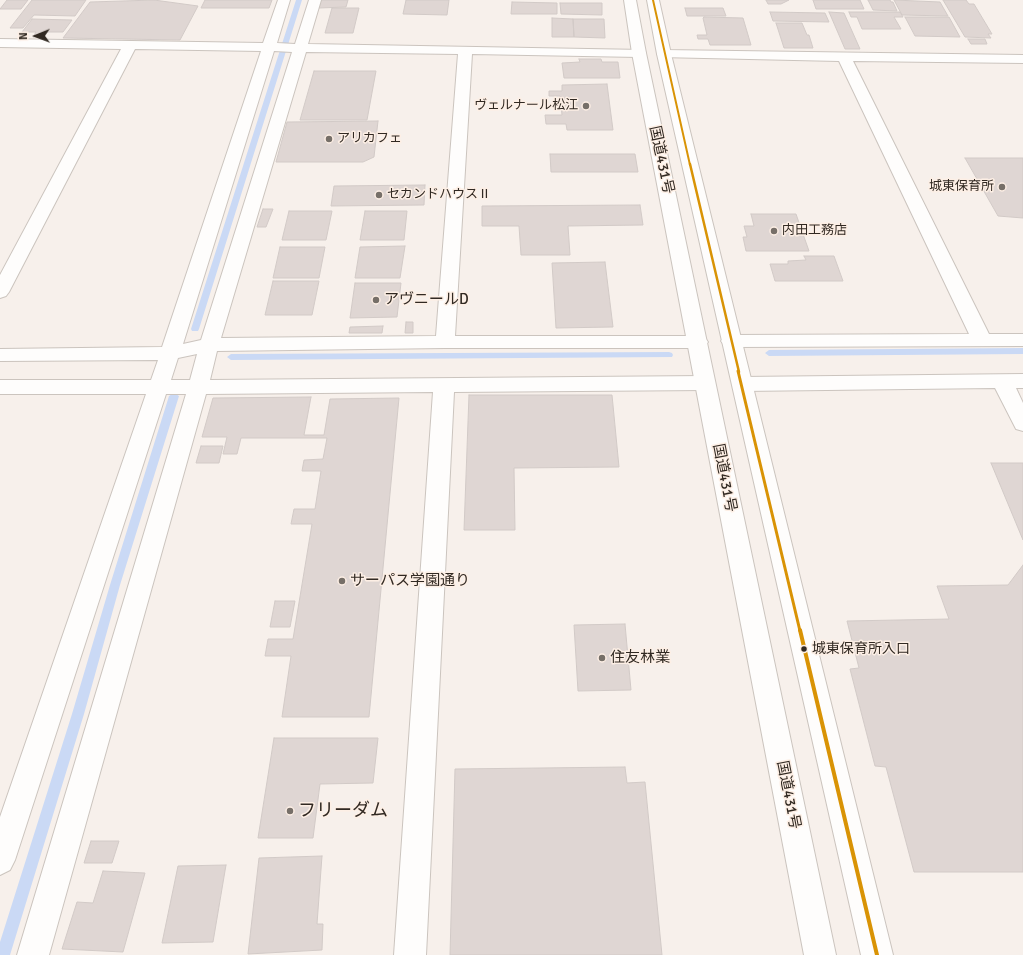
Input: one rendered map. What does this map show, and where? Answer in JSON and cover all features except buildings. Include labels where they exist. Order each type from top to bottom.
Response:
[{"type":"main road","points":[[0,860],[157,386],[170,353],[284,0]]},
{"type":"main road","points":[[33,955],[209,345],[300,47],[316,0]]},
{"type":"main road","name":"国道431号","points":[[630,0],[639,53],[820,955]]},
{"type":"main road","name":"国道431号","points":[[653,0],[664,54],[731,340],[877,955]]},
{"type":"main road","points":[[0,55],[4,43],[639,53]]},
{"type":"main road","points":[[0,292],[130,45]]},
{"type":"main road","points":[[445,342],[465,50]]},
{"type":"main road","points":[[664,54],[1018,59],[1023,73]]},
{"type":"main road","points":[[844,56],[982,340]]},
{"type":"main road","points":[[731,340],[1023,340]]},
{"type":"main road","points":[[0,355],[170,353],[209,345],[445,342],[698,342]]},
{"type":"main road","points":[[1002,381],[1023,424]]},
{"type":"main road","points":[[742,384],[1023,381]]},
{"type":"main road","points":[[0,387],[705,383]]},
{"type":"main road","points":[[410,955],[444,385]]},
{"type":"waterway","points":[[195,329],[299,0]]},
{"type":"waterway","points":[[769,353],[1023,351]]},
{"type":"waterway","points":[[231,357],[669,355]]},
{"type":"waterway","points":[[3,955],[78,714],[115,585],[174,396]]},
{"type":"transit line","points":[[653,0],[664,54],[877,955]]},
{"type":"place","name":"ヴェルナール松江","points":[[586,106]]},
{"type":"place","name":"アリカフェ","points":[[329,139]]},
{"type":"place","name":"城東保育所","points":[[1002,187]]},
{"type":"place","name":"セカンドハウスⅡ","points":[[379,195]]},
{"type":"place","name":"内田工務店","points":[[774,231]]},
{"type":"place","name":"アヴニールD","points":[[376,300]]},
{"type":"place","name":"サーパス学園通り","points":[[342,581]]},
{"type":"place","name":"城東保育所入口","points":[[804,649]]},
{"type":"place","name":"住友林業","points":[[602,658]]},
{"type":"place","name":"フリーダム","points":[[290,811]]}]
